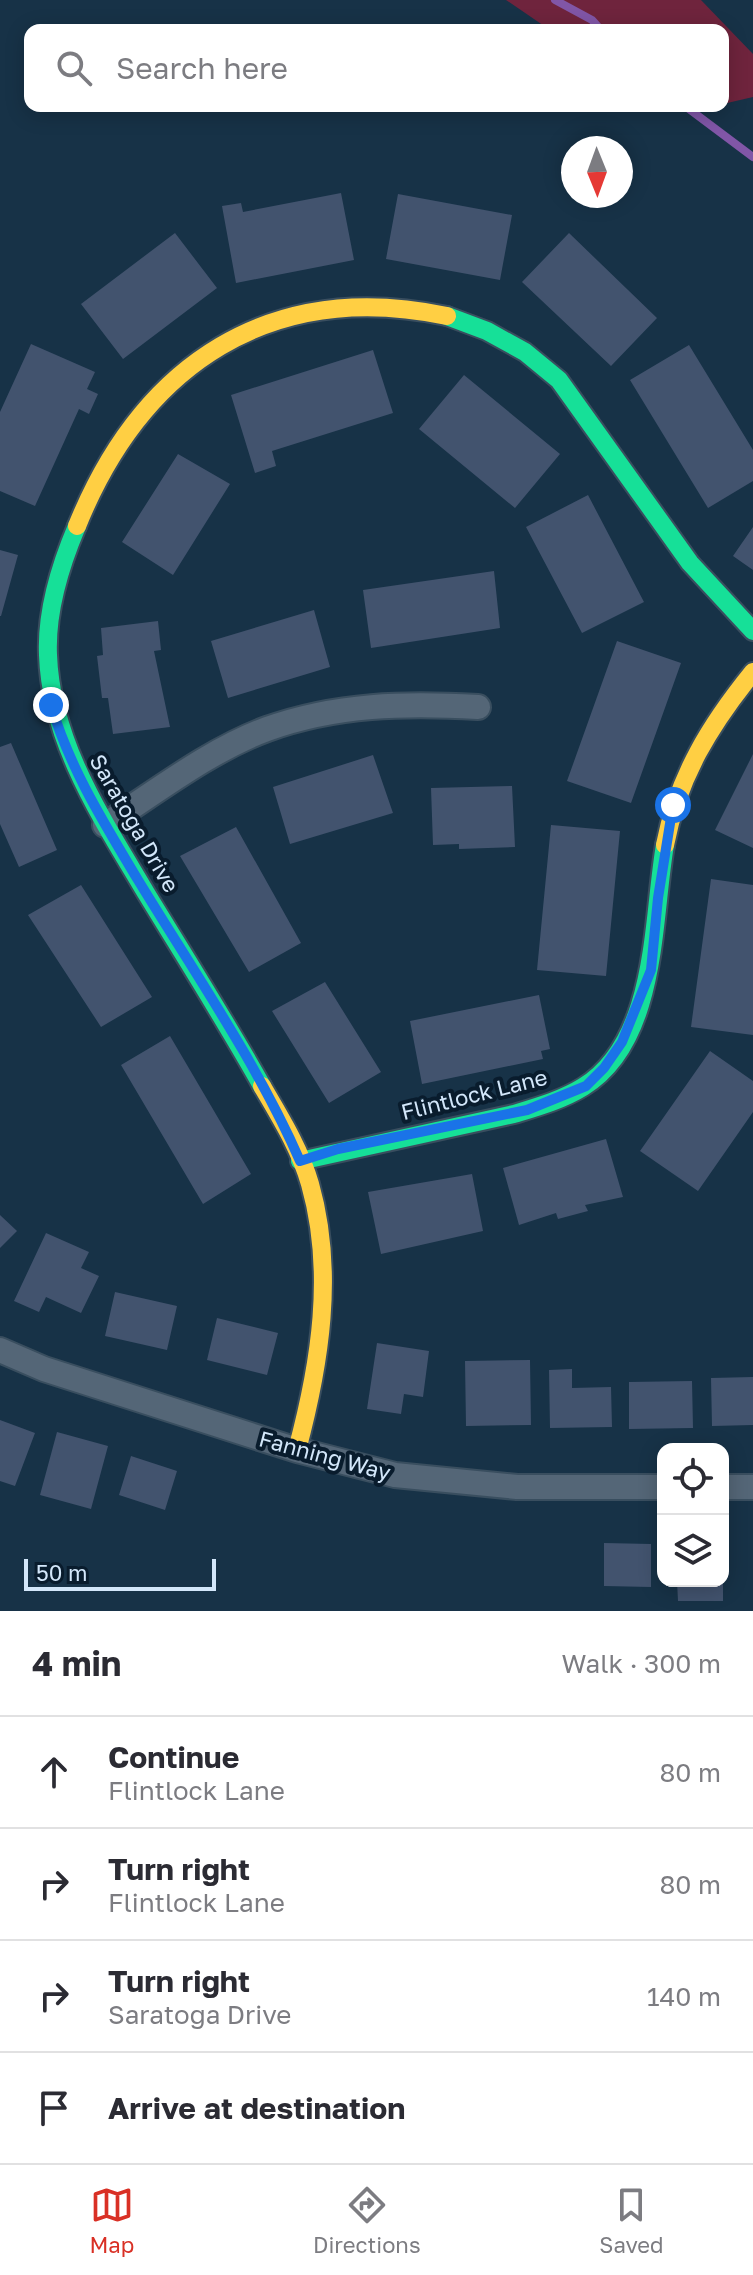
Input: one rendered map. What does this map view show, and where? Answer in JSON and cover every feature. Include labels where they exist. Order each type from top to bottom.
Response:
[{"type":"street","name":"Saratoga Drive","points":[[297,1450],[311,1401],[321,1333],[318,1221],[309,1182],[284,1124],[84,791],[51,705],[48,615],[68,542],[98,479],[152,399],[175,377],[237,336],[291,316],[369,302],[399,304],[470,324],[529,356],[561,382],[699,572],[753,631]]},
{"type":"street","name":"Flintlock Lane","points":[[300,1161],[338,1149],[527,1110],[586,1086],[604,1068],[622,1042],[651,970],[658,898],[673,805],[699,748],[753,672]]},
{"type":"street","points":[[105,825],[183,775],[265,730],[318,713],[360,706],[412,704],[478,707]]},
{"type":"street","name":"Fanning Way","points":[[0,1350],[44,1369],[297,1450],[410,1477],[517,1487],[657,1487]]},
{"type":"street","points":[[729,1487],[753,1487]]},
{"type":"shaded area","points":[[506,0],[701,0],[724,24],[541,24]]},
{"type":"shaded area","points":[[729,29],[753,54],[753,97],[729,103]]},
{"type":"building","points":[[341,193],[354,260],[236,283],[222,206],[241,203],[243,212]]},
{"type":"building","points":[[398,194],[512,215],[500,280],[386,259]]},
{"type":"building","points":[[175,233],[217,288],[123,359],[81,304]]},
{"type":"building","points":[[569,233],[657,318],[611,366],[522,282]]},
{"type":"building","points":[[31,344],[95,372],[87,389],[98,394],[89,414],[79,409],[35,506],[0,491],[0,412]]},
{"type":"building","points":[[689,345],[753,450],[753,481],[708,508],[630,380]]},
{"type":"building","points":[[373,350],[393,413],[272,451],[276,466],[255,473],[231,395]]},
{"type":"building","points":[[464,375],[560,454],[515,508],[419,429]]},
{"type":"building","points":[[178,454],[230,484],[173,575],[122,542]]},
{"type":"building","points":[[588,495],[644,602],[582,633],[526,527]]},
{"type":"building","points":[[753,527],[753,570],[733,556]]},
{"type":"building","points":[[0,550],[18,555],[1,616],[0,616]]},
{"type":"building","points":[[494,571],[500,628],[371,648],[363,590]]},
{"type":"building","points":[[314,610],[330,667],[228,698],[211,641]]},
{"type":"building","points":[[158,621],[161,650],[154,651],[170,727],[113,734],[108,698],[102,698],[97,656],[103,655],[101,628]]},
{"type":"building","points":[[617,641],[681,663],[631,803],[567,781]]},
{"type":"building","points":[[11,743],[57,850],[19,867],[0,824],[0,747]]},
{"type":"building","points":[[753,754],[753,848],[715,830]]},
{"type":"building","points":[[373,755],[393,813],[290,844],[273,787]]},
{"type":"building","points":[[512,786],[515,847],[459,849],[459,844],[433,845],[431,788]]},
{"type":"building","points":[[551,825],[620,831],[606,976],[537,970]]},
{"type":"building","points":[[236,827],[301,943],[249,972],[180,856]]},
{"type":"building","points":[[711,879],[753,885],[753,1035],[691,1027]]},
{"type":"building","points":[[81,885],[152,997],[101,1027],[28,915]]},
{"type":"building","points":[[325,982],[381,1072],[329,1103],[272,1011]]},
{"type":"building","points":[[539,995],[550,1049],[541,1051],[543,1059],[422,1084],[410,1021]]},
{"type":"building","points":[[170,1036],[251,1174],[203,1204],[121,1065]]},
{"type":"building","points":[[710,1051],[753,1081],[753,1112],[698,1191],[640,1151]]},
{"type":"building","points":[[606,1139],[623,1197],[585,1205],[588,1211],[558,1219],[556,1213],[519,1225],[503,1168]]},
{"type":"building","points":[[472,1174],[483,1231],[381,1254],[368,1192]]},
{"type":"building","points":[[0,1215],[17,1231],[0,1248]]},
{"type":"building","points":[[46,1233],[89,1252],[81,1268],[99,1276],[81,1313],[46,1297],[39,1312],[14,1301]]},
{"type":"building","points":[[115,1292],[177,1306],[167,1350],[105,1336]]},
{"type":"building","points":[[217,1318],[278,1333],[267,1375],[207,1360]]},
{"type":"building","points":[[377,1343],[429,1351],[423,1397],[404,1394],[401,1414],[367,1409]]},
{"type":"building","points":[[530,1360],[531,1425],[466,1426],[465,1361]]},
{"type":"building","points":[[572,1369],[572,1388],[611,1387],[612,1427],[550,1428],[549,1370]]},
{"type":"building","points":[[753,1377],[753,1425],[712,1426],[711,1378]]},
{"type":"building","points":[[692,1381],[693,1428],[629,1429],[629,1382]]},
{"type":"building","points":[[0,1420],[35,1433],[15,1486],[0,1481]]},
{"type":"building","points":[[57,1432],[108,1446],[91,1509],[40,1495]]},
{"type":"building","points":[[131,1456],[177,1471],[165,1510],[119,1495]]},
{"type":"building","points":[[604,1543],[651,1544],[651,1587],[604,1586]]},
{"type":"building","points":[[677,1587],[723,1587],[723,1601],[678,1601]]},
{"type":"waterway","points":[[555,0],[596,24]]},
{"type":"waterway","points":[[693,112],[753,157]]},
{"type":"traffic: fast","points":[[447,316],[487,331],[525,352],[559,380],[690,563],[753,631]]},
{"type":"traffic: fast","points":[[77,526],[60,573],[48,638],[51,687],[69,750],[97,809],[262,1086]]},
{"type":"traffic: fast","points":[[300,1161],[532,1109],[575,1092],[608,1066],[626,1040],[647,976],[665,845]]},
{"type":"traffic: slow","points":[[77,526],[105,469],[138,419],[177,378],[221,346],[270,323],[324,310],[383,308],[447,316]]},
{"type":"traffic: slow","points":[[665,845],[687,774],[710,732],[753,672]]},
{"type":"traffic: slow","points":[[262,1086],[306,1171],[318,1217],[322,1251],[322,1318],[318,1351],[297,1450]]},
{"type":"route","points":[[51,705],[84,791],[247,1060],[284,1124],[300,1161],[338,1149],[527,1110],[586,1086],[604,1068],[622,1042],[651,970],[658,898],[673,805]]}]
